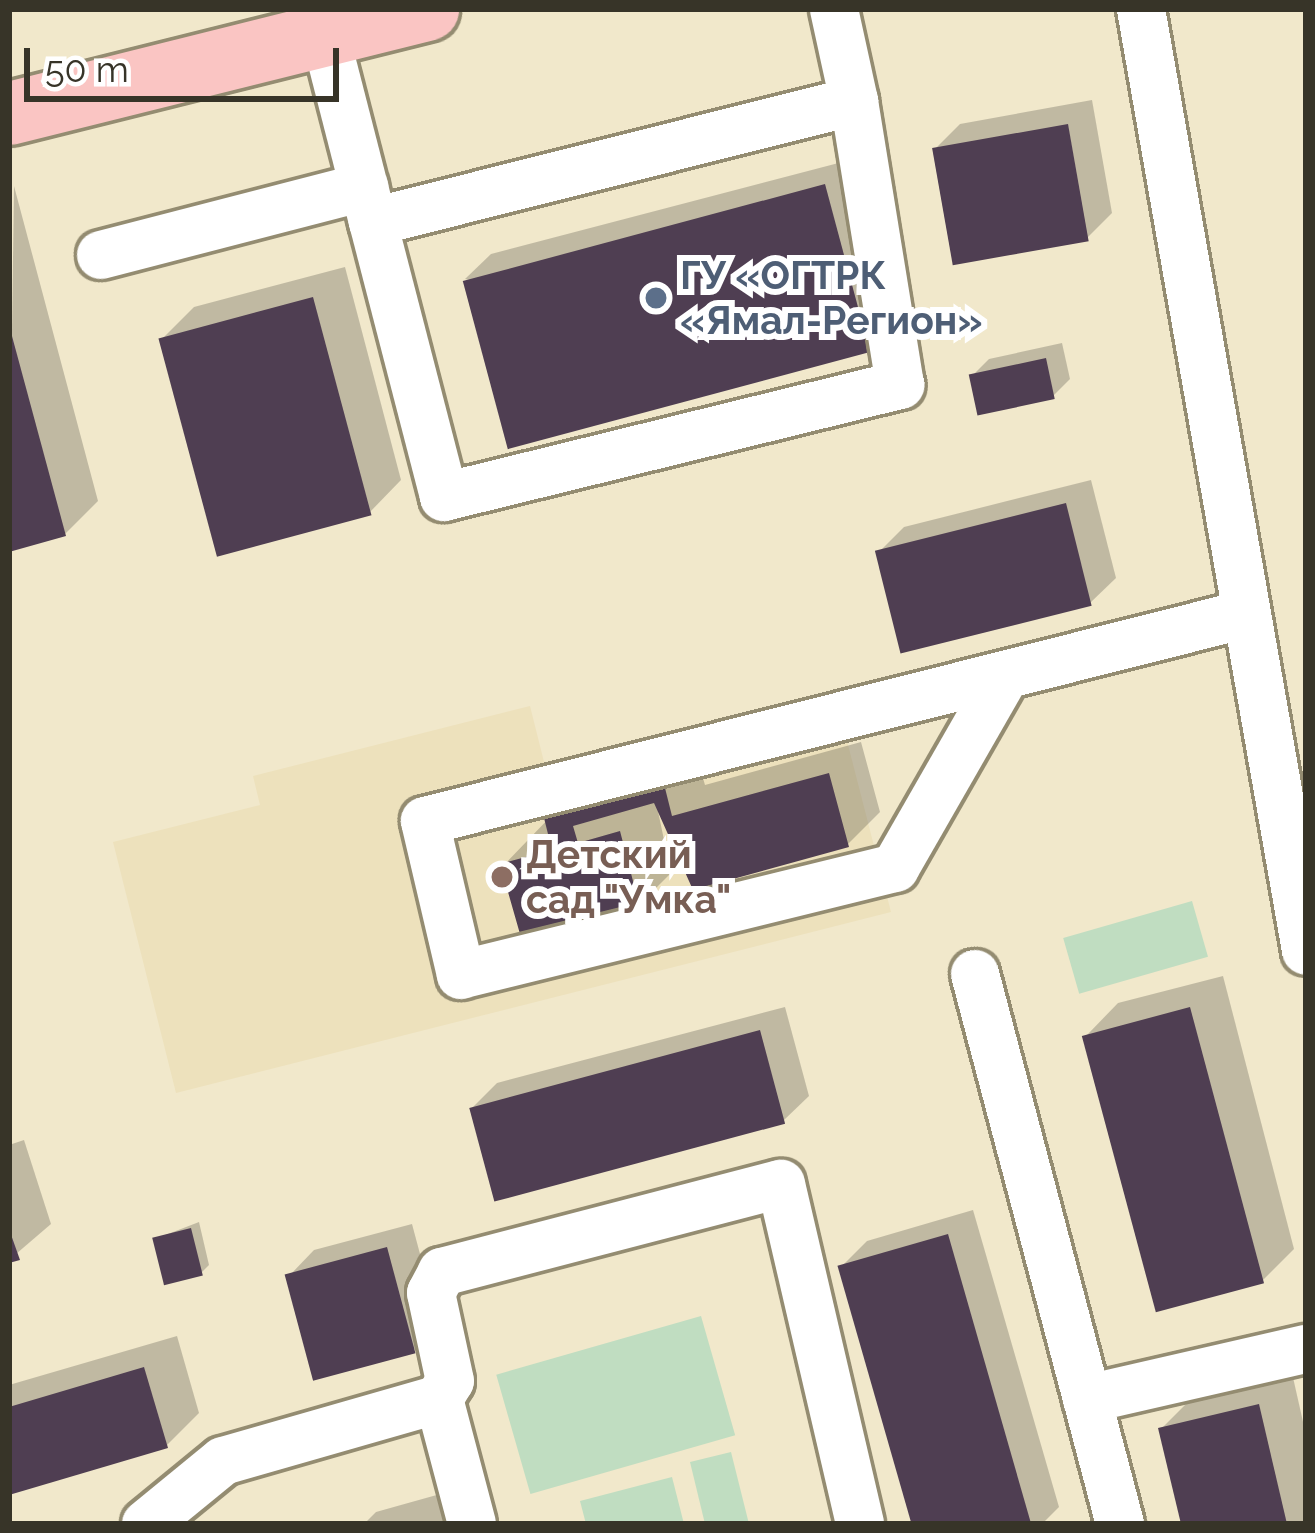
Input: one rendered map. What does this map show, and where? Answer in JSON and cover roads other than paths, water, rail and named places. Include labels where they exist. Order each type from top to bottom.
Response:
[{"type":"main road","points":[[9,113],[291,30],[427,9]]},
{"type":"street","points":[[291,30],[369,204],[445,497],[900,385],[854,101],[834,9]]},
{"type":"street","points":[[1141,9],[1306,951]]},
{"type":"street","points":[[101,255],[369,204],[854,101]]},
{"type":"street","points":[[1000,683],[895,868],[461,975],[424,821],[1000,683],[1246,614]]},
{"type":"street","points":[[975,974],[1120,1524]]},
{"type":"street","points":[[146,1524],[223,1461],[439,1399],[450,1381],[431,1293],[442,1271],[781,1184],[860,1524]]},
{"type":"street","points":[[1087,1399],[1306,1349]]},
{"type":"street","points":[[439,1399],[472,1524]]},
{"type":"place","name":"ГУ «ОГТРК «Ямал-Регион»","points":[[656,298]]},
{"type":"place","name":"Детский сад \"Умка\"","points":[[502,877]]}]
